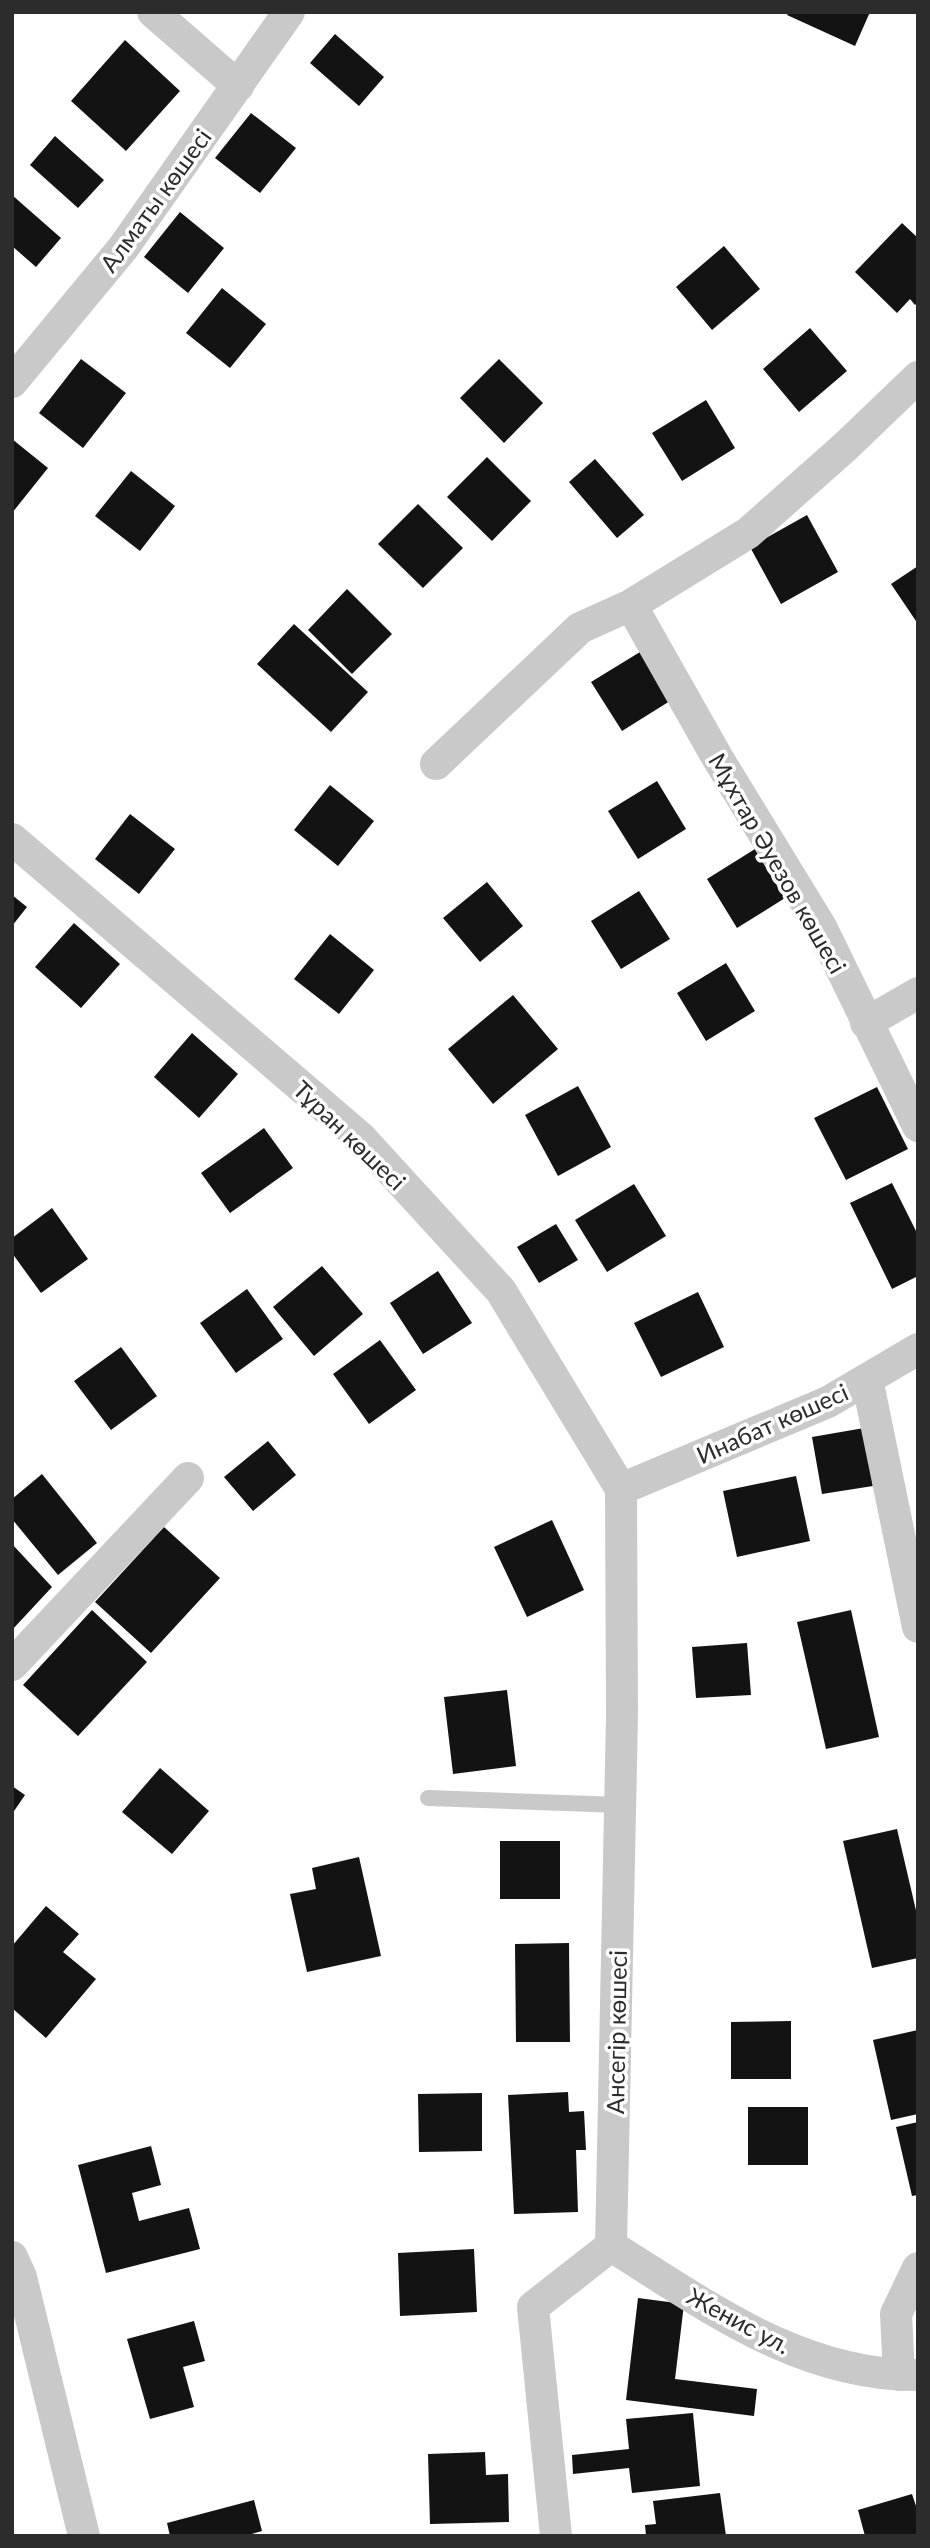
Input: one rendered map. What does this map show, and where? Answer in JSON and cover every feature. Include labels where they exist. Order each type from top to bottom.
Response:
[{"type":"street","points":[[153,12],[239,86]]},
{"type":"street","name":"Алматы көшесі","points":[[12,382],[123,248],[289,12]]},
{"type":"street","points":[[436,764],[580,628],[631,605],[748,533],[845,447],[918,377]]},
{"type":"street","name":"Мұхтар Әуезов көшесі","points":[[631,605],[717,757],[821,928],[918,1126]]},
{"type":"street","name":"Тұран көшесі","points":[[12,839],[361,1138],[501,1291],[621,1489]]},
{"type":"street","points":[[866,1023],[918,993]]},
{"type":"street","name":"Инабат көшесі","points":[[621,1489],[828,1402],[918,1349]]},
{"type":"street","points":[[867,1379],[918,1627]]},
{"type":"street","points":[[12,1665],[188,1478]]},
{"type":"street","name":"Ансегір көшесі","points":[[611,2246],[620,1805],[621,1489]]},
{"type":"street","points":[[556,2536],[533,2307],[611,2246]]},
{"type":"street","name":"Женис ул.","points":[[611,2246],[748,2331],[822,2362],[909,2375]]},
{"type":"street","points":[[12,2257],[21,2277],[84,2536]]},
{"type":"street","points":[[909,2375],[896,2314],[918,2268]]},
{"type":"lane","points":[[428,1798],[620,1805]]},
{"type":"building","points":[[789,12],[870,12],[855,46],[787,15]]},
{"type":"building","points":[[335,34],[384,77],[359,106],[310,63]]},
{"type":"building","points":[[125,40],[180,91],[126,151],[71,101]]},
{"type":"building","points":[[251,113],[296,148],[260,193],[215,158]]},
{"type":"building","points":[[55,136],[104,180],[78,208],[30,165]]},
{"type":"building","points":[[12,195],[61,238],[36,267],[12,246]]},
{"type":"building","points":[[180,212],[224,248],[188,293],[144,257]]},
{"type":"building","points":[[902,223],[918,238],[918,302],[915,305],[910,299],[897,313],[855,272]]},
{"type":"building","points":[[724,246],[760,289],[712,330],[676,287]]},
{"type":"building","points":[[222,288],[266,324],[230,368],[186,333]]},
{"type":"building","points":[[810,328],[847,371],[799,412],[763,369]]},
{"type":"building","points":[[81,359],[126,393],[83,448],[39,413]]},
{"type":"building","points":[[499,359],[543,403],[504,443],[460,398]]},
{"type":"building","points":[[706,400],[735,448],[682,481],[652,433]]},
{"type":"building","points":[[12,439],[48,468],[12,513]]},
{"type":"building","points":[[487,457],[531,501],[492,541],[447,497]]},
{"type":"building","points":[[595,459],[644,515],[617,538],[569,482]]},
{"type":"building","points":[[131,471],[175,506],[140,551],[95,516]]},
{"type":"building","points":[[418,504],[463,548],[423,588],[378,544]]},
{"type":"building","points":[[807,515],[838,572],[781,604],[750,547]]},
{"type":"building","points":[[918,566],[918,624],[891,584]]},
{"type":"building","points":[[347,589],[392,634],[352,674],[308,630]]},
{"type":"building","points":[[294,624],[368,692],[331,732],[257,664]]},
{"type":"building","points":[[640,652],[670,701],[622,731],[591,682]]},
{"type":"building","points":[[657,781],[686,829],[638,859],[608,811]]},
{"type":"building","points":[[330,785],[374,821],[338,866],[294,830]]},
{"type":"building","points":[[130,814],[175,849],[139,894],[95,859]]},
{"type":"building","points":[[755,849],[785,898],[737,928],[707,879]]},
{"type":"building","points":[[487,882],[523,926],[480,962],[443,918]]},
{"type":"building","points":[[639,891],[670,939],[621,969],[591,921]]},
{"type":"building","points":[[12,895],[27,907],[12,926]]},
{"type":"building","points":[[74,923],[120,964],[81,1008],[35,967]]},
{"type":"building","points":[[330,934],[374,970],[339,1014],[294,979]]},
{"type":"building","points":[[726,963],[755,1011],[706,1041],[677,993]]},
{"type":"building","points":[[513,995],[558,1049],[493,1104],[448,1049]]},
{"type":"building","points":[[192,1033],[238,1074],[199,1118],[154,1077]]},
{"type":"building","points":[[578,1086],[611,1147],[558,1176],[525,1115]]},
{"type":"building","points":[[877,1087],[908,1149],[846,1180],[814,1118]]},
{"type":"building","points":[[264,1128],[293,1168],[230,1213],[201,1173]]},
{"type":"building","points":[[892,1183],[918,1235],[918,1276],[892,1289],[850,1203]]},
{"type":"building","points":[[634,1184],[666,1236],[607,1272],[575,1220]]},
{"type":"building","points":[[52,1208],[88,1259],[41,1293],[12,1253],[12,1238]]},
{"type":"building","points":[[556,1224],[578,1260],[539,1283],[517,1247]]},
{"type":"building","points":[[322,1266],[363,1314],[314,1356],[273,1307]]},
{"type":"building","points":[[438,1271],[472,1323],[423,1354],[390,1303]]},
{"type":"building","points":[[247,1289],[283,1339],[236,1373],[200,1323]]},
{"type":"building","points":[[698,1292],[724,1347],[661,1377],[634,1323]]},
{"type":"building","points":[[380,1340],[416,1390],[369,1424],[333,1374]]},
{"type":"building","points":[[121,1347],[157,1396],[111,1430],[74,1381]]},
{"type":"building","points":[[864,1428],[873,1486],[822,1494],[812,1437]]},
{"type":"building","points":[[268,1441],[296,1475],[253,1511],[224,1477]]},
{"type":"building","points":[[42,1474],[97,1543],[58,1575],[12,1519],[12,1499]]},
{"type":"building","points":[[796,1476],[810,1541],[737,1557],[723,1491]]},
{"type":"building","points":[[552,1520],[584,1590],[527,1617],[494,1547]]},
{"type":"building","points":[[164,1527],[220,1578],[151,1653],[95,1602]]},
{"type":"building","points":[[12,1544],[52,1587],[12,1630]]},
{"type":"building","points":[[92,1610],[147,1662],[78,1736],[23,1685]]},
{"type":"building","points":[[851,1610],[879,1737],[826,1749],[797,1622]]},
{"type":"building","points":[[747,1643],[751,1695],[696,1698],[692,1647]]},
{"type":"building","points":[[507,1690],[516,1766],[453,1774],[444,1697]]},
{"type":"building","points":[[160,1768],[209,1811],[172,1854],[122,1812]]},
{"type":"building","points":[[12,1786],[25,1795],[12,1814]]},
{"type":"building","points":[[897,1829],[918,1919],[918,1958],[872,1968],[843,1841]]},
{"type":"building","points":[[500,1841],[560,1841],[560,1899],[500,1899]]},
{"type":"building","points":[[359,1857],[381,1956],[307,1972],[290,1894],[316,1889],[312,1868]]},
{"type":"building","points":[[46,1906],[79,1934],[63,1952],[96,1979],[46,2038],[12,2008],[12,1946]]},
{"type":"building","points":[[569,1943],[570,2042],[516,2042],[515,1944]]},
{"type":"building","points":[[791,2021],[791,2079],[731,2079],[731,2022]]},
{"type":"building","points":[[918,2030],[918,2114],[891,2120],[873,2040]]},
{"type":"building","points":[[568,2092],[569,2112],[584,2111],[586,2150],[576,2150],[578,2212],[514,2214],[508,2095]]},
{"type":"building","points":[[482,2093],[482,2151],[419,2152],[418,2094]]},
{"type":"building","points":[[748,2107],[808,2107],[808,2165],[748,2165]]},
{"type":"building","points":[[918,2122],[918,2195],[912,2196],[896,2127]]},
{"type":"building","points":[[151,2146],[161,2185],[132,2193],[139,2221],[189,2208],[200,2249],[106,2273],[78,2165]]},
{"type":"building","points":[[474,2249],[477,2312],[400,2316],[398,2253]]},
{"type":"building","points":[[638,2298],[684,2304],[675,2379],[757,2389],[754,2416],[626,2400]]},
{"type":"building","points":[[194,2321],[205,2361],[183,2367],[194,2407],[150,2419],[127,2339]]},
{"type":"building","points":[[693,2413],[700,2486],[632,2493],[629,2468],[573,2474],[572,2455],[629,2449],[626,2419]]},
{"type":"building","points":[[485,2452],[486,2475],[508,2474],[509,2522],[430,2524],[428,2454]]},
{"type":"building","points":[[720,2493],[726,2536],[646,2536],[645,2525],[656,2524],[653,2501]]},
{"type":"building","points":[[912,2494],[918,2512],[918,2536],[865,2536],[858,2510]]},
{"type":"building","points":[[254,2500],[262,2531],[245,2536],[170,2536],[167,2523]]}]
